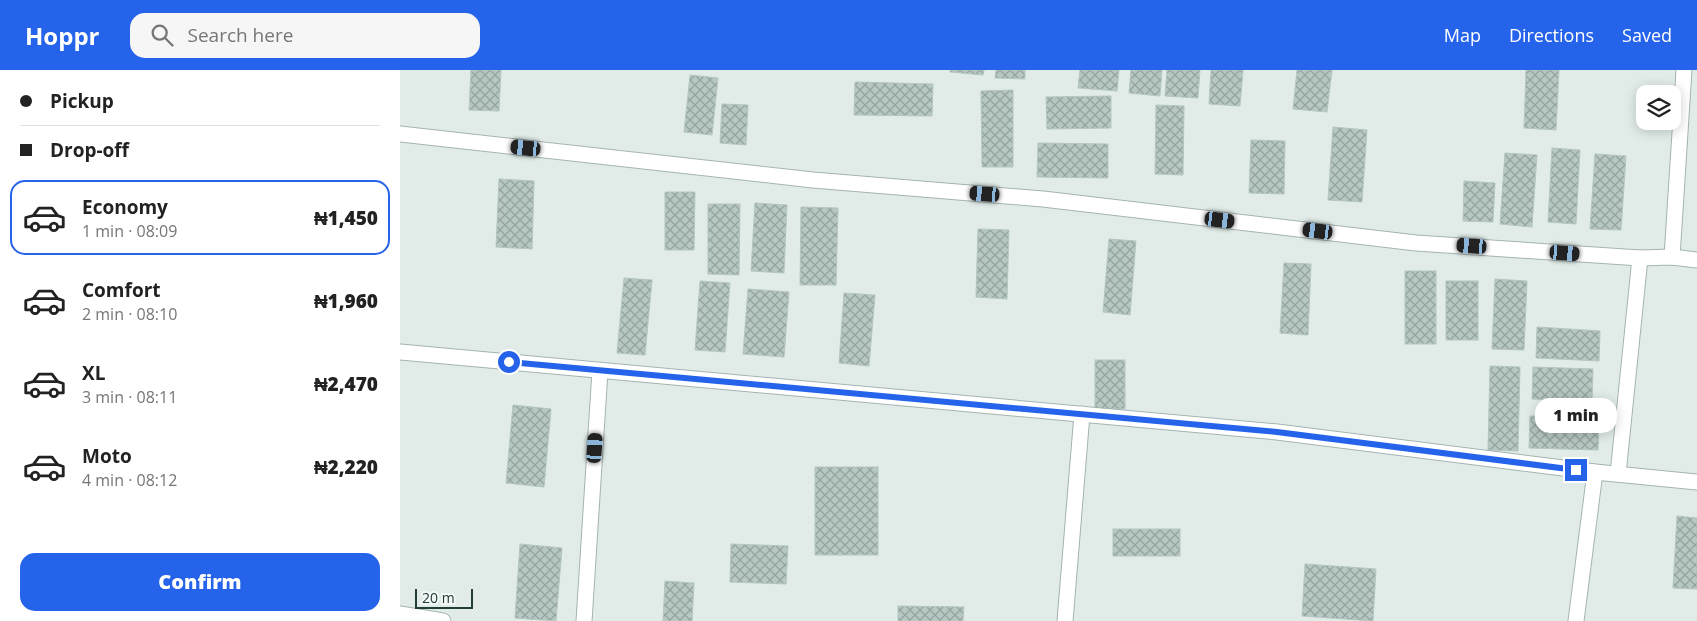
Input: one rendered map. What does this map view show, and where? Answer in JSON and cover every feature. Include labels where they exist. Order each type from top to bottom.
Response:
[{"type":"street","points":[[1672,257],[1684,70]]},
{"type":"street","points":[[400,134],[813,180],[1042,199],[1416,242],[1640,258],[1672,257],[1697,260]]},
{"type":"street","points":[[1618,474],[1640,258]]},
{"type":"street","points":[[400,352],[1277,432],[1595,472],[1697,482]]},
{"type":"street","points":[[584,621],[600,371]]},
{"type":"street","points":[[1065,621],[1082,414]]},
{"type":"street","points":[[1576,621],[1595,472]]},
{"type":"street","points":[[400,614],[443,621]]},
{"type":"building","points":[[471,70],[501,70],[499,111],[469,110]]},
{"type":"building","points":[[950,70],[984,70],[983,75],[950,72]]},
{"type":"building","points":[[996,70],[1025,70],[1025,79],[995,78]]},
{"type":"building","points":[[1080,70],[1119,70],[1117,91],[1078,88]]},
{"type":"building","points":[[1131,70],[1162,70],[1160,96],[1129,93]]},
{"type":"building","points":[[1167,70],[1200,70],[1198,98],[1165,96]]},
{"type":"building","points":[[1211,70],[1243,70],[1240,106],[1209,104]]},
{"type":"building","points":[[1297,70],[1332,70],[1327,112],[1293,109]]},
{"type":"building","points":[[1526,70],[1559,70],[1556,130],[1524,128]]},
{"type":"building","points":[[690,75],[718,78],[712,135],[684,132]]},
{"type":"building","points":[[855,82],[933,84],[932,116],[854,115]]},
{"type":"building","points":[[1013,90],[1013,167],[982,167],[981,91]]},
{"type":"building","points":[[1111,96],[1111,128],[1047,129],[1046,97]]},
{"type":"building","points":[[722,104],[748,105],[746,145],[720,143]]},
{"type":"building","points":[[1156,105],[1184,106],[1183,175],[1155,174]]},
{"type":"building","points":[[1333,127],[1367,130],[1362,202],[1328,200]]},
{"type":"building","points":[[1251,140],[1285,141],[1284,194],[1249,193]]},
{"type":"building","points":[[1038,143],[1108,144],[1108,178],[1037,177]]},
{"type":"building","points":[[1552,148],[1580,150],[1576,224],[1548,222]]},
{"type":"building","points":[[1505,153],[1537,155],[1532,227],[1500,224]]},
{"type":"building","points":[[1595,154],[1626,156],[1621,230],[1590,229]]},
{"type":"building","points":[[499,179],[534,181],[532,249],[496,247]]},
{"type":"building","points":[[1464,181],[1495,183],[1493,222],[1463,221]]},
{"type":"building","points":[[665,192],[695,192],[694,250],[665,250]]},
{"type":"building","points":[[755,203],[787,205],[784,273],[751,271]]},
{"type":"building","points":[[708,204],[740,204],[739,275],[708,274]]},
{"type":"building","points":[[801,207],[838,208],[836,285],[800,285]]},
{"type":"building","points":[[978,229],[1009,230],[1007,299],[976,297]]},
{"type":"building","points":[[1109,239],[1136,241],[1130,315],[1103,312]]},
{"type":"building","points":[[1284,263],[1311,264],[1308,335],[1280,333]]},
{"type":"building","points":[[1405,271],[1436,271],[1436,344],[1405,344]]},
{"type":"building","points":[[624,278],[652,280],[645,355],[617,353]]},
{"type":"building","points":[[1495,279],[1527,281],[1524,350],[1492,349]]},
{"type":"building","points":[[700,281],[730,283],[725,352],[695,350]]},
{"type":"building","points":[[1446,281],[1478,281],[1478,340],[1446,340]]},
{"type":"building","points":[[748,289],[789,292],[784,357],[743,354]]},
{"type":"building","points":[[844,293],[875,295],[869,366],[839,363]]},
{"type":"building","points":[[1537,327],[1600,331],[1599,361],[1536,358]]},
{"type":"building","points":[[1095,360],[1125,360],[1125,409],[1095,409]]},
{"type":"building","points":[[1490,366],[1520,367],[1518,451],[1488,450]]},
{"type":"building","points":[[1533,367],[1593,369],[1592,401],[1532,399]]},
{"type":"building","points":[[513,405],[551,409],[544,487],[506,483]]},
{"type":"building","points":[[1530,416],[1599,418],[1598,450],[1529,448]]},
{"type":"building","points":[[815,467],[878,467],[878,555],[815,555]]},
{"type":"building","points":[[1677,516],[1697,518],[1697,589],[1673,588]]},
{"type":"building","points":[[1113,529],[1180,529],[1180,556],[1113,556]]},
{"type":"building","points":[[520,544],[562,548],[556,621],[515,618]]},
{"type":"building","points":[[731,544],[788,546],[786,584],[730,582]]},
{"type":"building","points":[[1305,564],[1376,569],[1373,621],[1302,616]]},
{"type":"building","points":[[665,581],[694,583],[692,621],[663,621]]},
{"type":"building","points":[[898,606],[964,607],[963,621],[898,621]]},
{"type":"route","points":[[509,362],[1277,432],[1576,470]]}]
